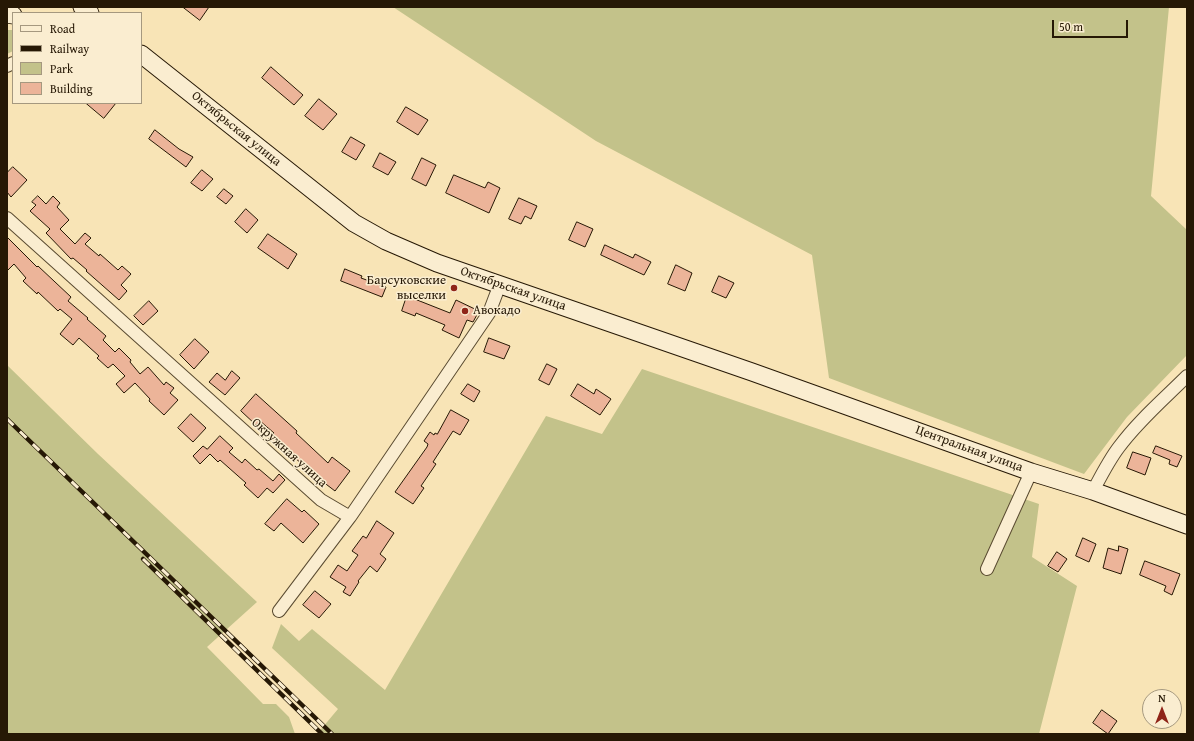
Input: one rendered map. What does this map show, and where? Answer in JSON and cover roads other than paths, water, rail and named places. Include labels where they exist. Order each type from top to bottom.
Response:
[{"type":"main road","name":"Октябрьская улица","points":[[142,55],[354,223],[386,241],[437,263],[752,372]]},
{"type":"main road","name":"Центральная улица","points":[[752,372],[1031,472],[1093,491],[1187,525]]},
{"type":"street","name":"Окружная улица","points":[[7,218],[321,500],[350,517]]},
{"type":"street","points":[[279,611],[350,517],[489,313],[500,284]]},
{"type":"street","points":[[1093,491],[1123,442],[1137,425],[1187,376]]},
{"type":"street","points":[[987,569],[1031,472]]},
{"type":"railway","points":[[7,419],[332,734]]},
{"type":"railway","points":[[143,559],[322,734]]},
{"type":"place","name":"Барсуковские выселки","points":[[454,288]]},
{"type":"place","name":"Авокадо","points":[[465,311]]}]
